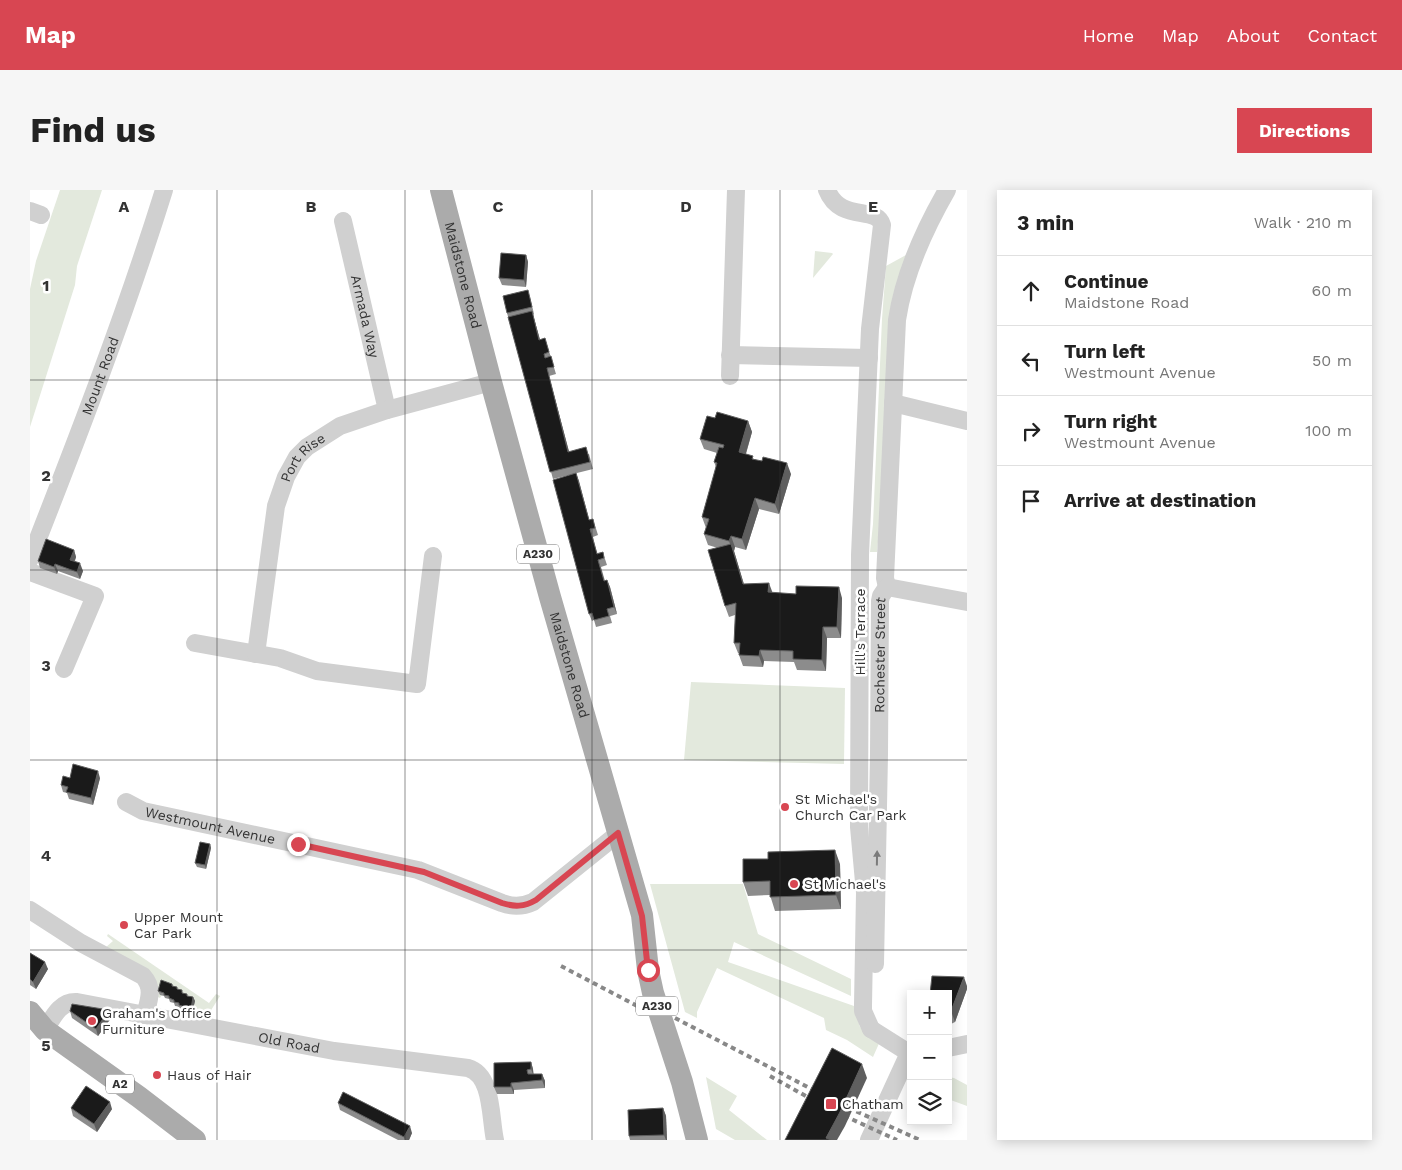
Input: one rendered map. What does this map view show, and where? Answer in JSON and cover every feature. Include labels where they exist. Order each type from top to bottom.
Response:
[{"type":"main road","name":"Maidstone Road","points":[[441,190],[550,597],[642,916],[648,970],[653,993],[685,1094],[697,1140]]},
{"type":"main road","name":"A2","points":[[30,1012],[37,1029],[139,1097],[195,1140]]},
{"type":"street","name":"Mount Road","points":[[30,559],[136,278],[164,190]]},
{"type":"street","points":[[730,376],[736,190]]},
{"type":"street","name":"Hill's Terrace","points":[[827,190],[832,200],[842,208],[878,218],[882,224],[873,294],[860,562],[859,782],[860,846],[865,893],[863,1008],[870,1029]]},
{"type":"street","name":"Rochester Street","points":[[870,1029],[873,1016],[877,892],[880,601],[887,587],[885,578],[896,328],[902,295],[917,250],[947,190]]},
{"type":"street","name":"Armada Way","points":[[343,221],[387,410]]},
{"type":"street","points":[[730,355],[869,358]]},
{"type":"street","name":"Port Rise","points":[[256,654],[276,506],[290,468],[303,450],[326,433],[340,426],[387,410],[491,382]]},
{"type":"street","points":[[892,403],[967,421]]},
{"type":"street","points":[[195,643],[283,658],[317,671],[417,684],[433,556]]},
{"type":"street","points":[[30,572],[95,596],[64,669]]},
{"type":"street","points":[[887,587],[967,602]]},
{"type":"street","name":"Westmount Avenue","points":[[126,802],[143,811],[424,872],[511,906],[522,906],[533,902],[618,833]]},
{"type":"street","points":[[30,910],[98,953],[142,976],[150,988],[145,1014]]},
{"type":"street","name":"Old Road","points":[[37,1029],[68,1002],[85,1003],[334,1051],[471,1068],[479,1074],[486,1087],[493,1133]]},
{"type":"street","points":[[870,1029],[907,1051]]},
{"type":"street","points":[[952,1047],[967,1043]]},
{"type":"street","points":[[869,1140],[907,1060]]},
{"type":"shaded area","points":[[60,190],[102,190],[77,266],[75,285],[30,427],[30,289],[36,261]]},
{"type":"shaded area","points":[[815,251],[833,254],[813,278]]},
{"type":"shaded area","points":[[906,255],[877,552],[870,552],[886,266]]},
{"type":"shaded area","points":[[691,682],[845,688],[844,764],[684,760]]},
{"type":"shaded area","points":[[650,884],[743,884],[758,934],[851,979],[851,996],[734,942],[728,962],[854,1006],[860,1027],[881,1039],[873,1057],[847,1040],[826,1030],[824,1018],[717,968],[697,1012],[697,1018],[685,1012]]},
{"type":"shaded area","points":[[108,934],[209,1003],[216,994],[220,996],[208,1015],[202,1016],[192,1013],[194,1001],[162,995],[160,998],[156,996],[105,948],[113,941],[107,936]]},
{"type":"shaded area","points":[[706,1077],[737,1096],[729,1110],[767,1140],[735,1140],[716,1129]]},
{"type":"shaded area","points":[[952,1078],[967,1085],[967,1106],[952,1100]]},
{"type":"building","points":[[501,253],[526,255],[524,280],[499,278]]},
{"type":"building","points":[[528,290],[532,307],[507,313],[503,296]]},
{"type":"building","points":[[532,311],[539,340],[545,338],[549,352],[544,354],[545,358],[551,356],[554,367],[547,368],[568,452],[586,447],[590,462],[550,472],[508,317]]},
{"type":"building","points":[[717,412],[748,421],[739,452],[753,456],[752,459],[762,461],[763,457],[787,463],[775,504],[755,498],[742,539],[731,536],[729,541],[704,534],[709,519],[702,517],[717,463],[714,462],[719,447],[723,448],[724,445],[700,439],[707,416],[715,418]]},
{"type":"building","points":[[576,473],[589,520],[593,519],[595,528],[590,529],[597,554],[603,552],[604,558],[598,560],[604,581],[607,580],[614,607],[607,609],[609,616],[594,620],[592,613],[589,614],[553,480]]},
{"type":"building","points":[[46,539],[74,550],[70,560],[80,563],[77,572],[55,564],[54,567],[38,561]]},
{"type":"building","points":[[731,544],[743,584],[769,583],[768,592],[796,594],[796,586],[839,587],[837,627],[823,627],[822,660],[793,659],[793,651],[760,650],[759,656],[739,655],[740,643],[734,643],[736,603],[725,606],[708,550]]},
{"type":"building","points":[[73,764],[98,771],[91,798],[66,792],[68,787],[61,785],[63,776],[70,778]]},
{"type":"building","points":[[200,842],[210,844],[205,865],[195,863]]},
{"type":"building","name":"St Michael's","points":[[835,850],[836,895],[770,897],[770,881],[743,882],[743,859],[768,859],[768,852]]},
{"type":"building","points":[[30,953],[45,962],[33,982],[30,979]]},
{"type":"building","points":[[932,976],[964,977],[952,1008],[952,990],[930,990]]},
{"type":"building","points":[[161,980],[182,990],[182,993],[187,994],[187,996],[193,997],[191,1009],[179,1005],[169,996],[158,991]]},
{"type":"building","points":[[72,1004],[109,1010],[96,1029],[70,1011]]},
{"type":"building","points":[[832,1048],[862,1064],[826,1138],[831,1140],[785,1140]]},
{"type":"building","points":[[531,1062],[531,1069],[527,1070],[528,1074],[542,1074],[542,1080],[511,1083],[511,1087],[494,1087],[494,1063]]},
{"type":"building","points":[[86,1086],[110,1102],[94,1124],[71,1108]]},
{"type":"building","points":[[343,1092],[410,1126],[404,1137],[338,1103]]},
{"type":"building","points":[[663,1108],[664,1135],[629,1136],[628,1110]]},
{"type":"railway","points":[[561,966],[643,1009]]},
{"type":"railway","points":[[675,1018],[823,1095]]},
{"type":"railway","points":[[770,1076],[820,1104]]},
{"type":"railway","points":[[840,1104],[920,1140]]},
{"type":"railway","points":[[836,1112],[897,1140]]},
{"type":"place","name":"St Michael's Church Car Park","points":[[785,807]]},
{"type":"place","name":"St Michael's","points":[[794,884]]},
{"type":"place","name":"Upper Mount Car Park","points":[[124,925]]},
{"type":"place","name":"Graham's Office Furniture","points":[[92,1021]]},
{"type":"place","name":"Haus of Hair","points":[[157,1075]]},
{"type":"place","name":"Chatham","points":[[831,1104]]},
{"type":"route","points":[[298,844],[424,872],[502,903],[519,906],[536,900],[618,833],[642,916],[648,970]]}]
